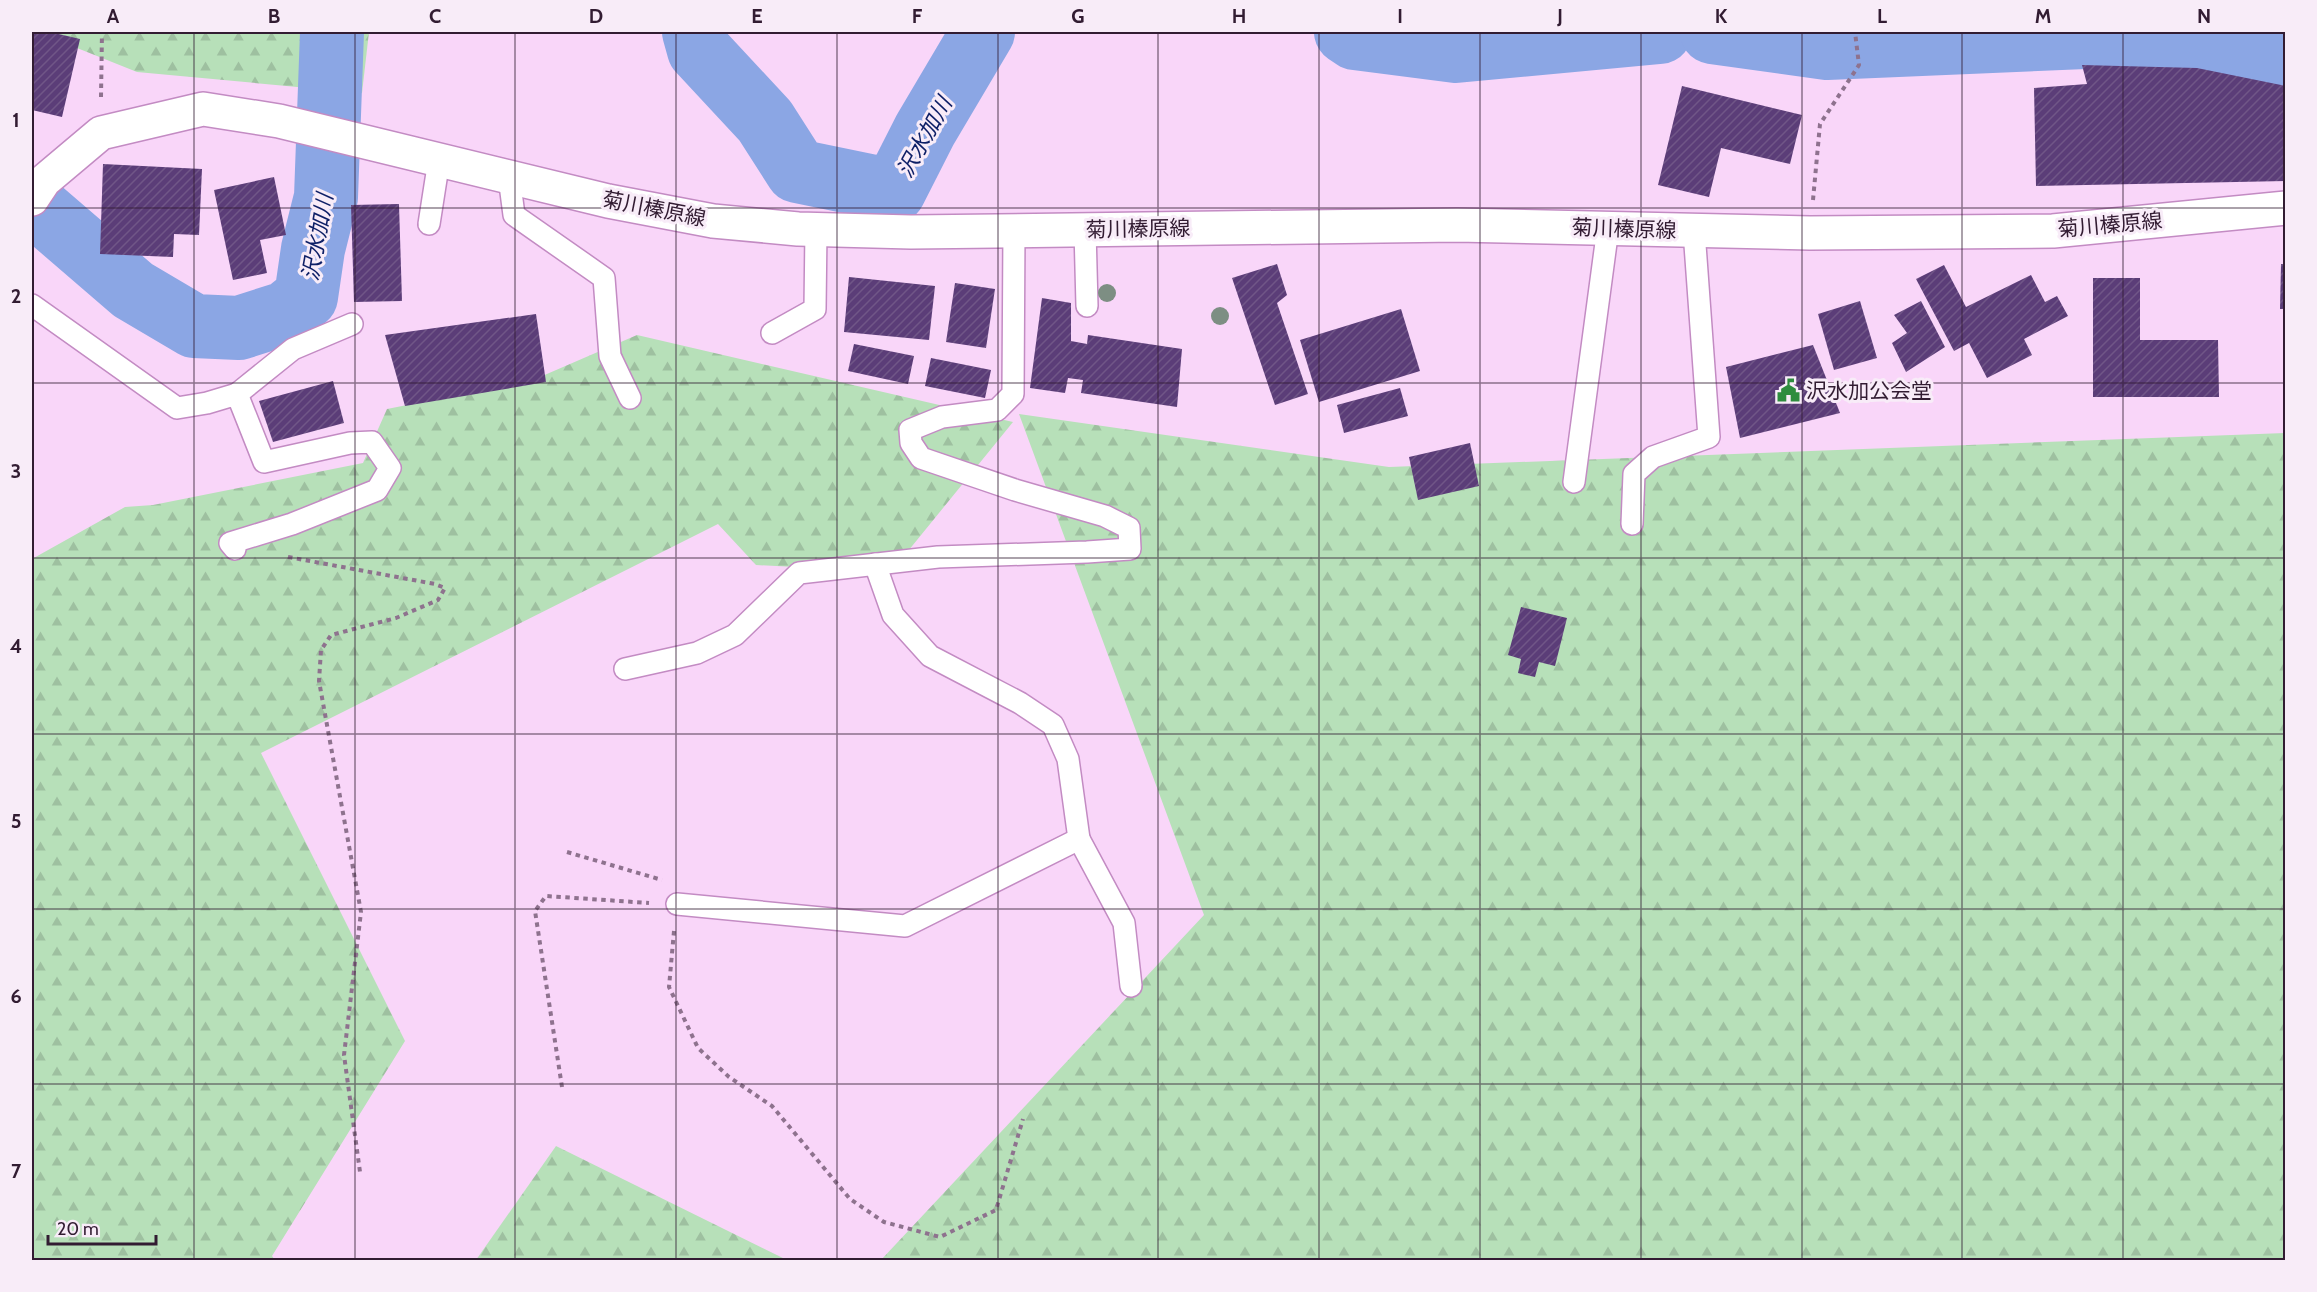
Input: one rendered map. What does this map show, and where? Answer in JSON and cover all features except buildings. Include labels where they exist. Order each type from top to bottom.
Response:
[{"type":"main road","name":"菊川榛原線","points":[[38,190],[101,133],[203,109],[279,121],[608,201],[713,221],[816,230],[911,232],[1457,225],[1810,233],[2053,231],[2286,208]]},
{"type":"lane","points":[[429,224],[440,160]]},
{"type":"lane","points":[[509,177],[514,215],[604,278],[610,356],[630,398]]},
{"type":"lane","points":[[1574,482],[1608,228]]},
{"type":"lane","points":[[772,333],[815,309],[816,230]]},
{"type":"lane","points":[[625,669],[697,653],[735,635],[799,573],[938,557],[1130,549],[1129,528],[1105,516],[1016,490],[921,458],[911,442],[910,430],[942,417],[997,410],[1013,394],[1014,230]]},
{"type":"lane","points":[[1085,230],[1087,306]]},
{"type":"lane","points":[[1632,524],[1634,474],[1653,457],[1709,437],[1694,231]]},
{"type":"lane","points":[[32,305],[177,408],[207,403],[237,394],[293,349],[352,324]]},
{"type":"lane","points":[[235,549],[230,543],[292,524],[377,490],[390,468],[372,442],[350,443],[264,462],[237,394]]},
{"type":"lane","points":[[876,564],[892,615],[930,656],[1020,703],[1053,725],[1068,759],[1078,839],[1124,923],[1131,986]]},
{"type":"lane","points":[[677,904],[905,926],[1078,839]]},
{"type":"path","points":[[101,133],[102,32]]},
{"type":"path","points":[[1810,233],[1820,124],[1859,65],[1856,32]]},
{"type":"path","points":[[235,549],[423,582],[445,588],[438,600],[396,618],[331,634],[321,650],[319,681],[361,912],[344,1055],[360,1172]]},
{"type":"path","points":[[567,852],[675,884],[677,904],[669,987],[698,1048],[729,1077],[772,1106],[850,1199],[884,1222],[940,1237],[996,1210],[1023,1119]]},
{"type":"path","points":[[562,1087],[535,911],[546,896],[677,904]]},
{"type":"green space","points":[[37,32],[369,32],[362,93],[137,72]]},
{"type":"green space","points":[[637,335],[1013,422],[891,572],[756,565],[718,524],[261,753],[405,1041],[272,1256],[275,1260],[32,1260],[32,559],[125,507],[153,505],[363,463],[387,409],[533,380]]},
{"type":"green space","points":[[1019,414],[1389,467],[2285,433],[2285,1260],[881,1260],[1204,915]]},
{"type":"green space","points":[[556,1146],[787,1260],[476,1260]]},
{"type":"waterway","name":"沢水加川","points":[[32,203],[133,290],[194,326],[239,328],[286,313],[306,297],[313,249],[326,197],[332,32]]},
{"type":"waterway","name":"沢水加川","points":[[694,32],[699,50],[765,121],[797,171],[894,191],[925,130],[983,32]]},
{"type":"waterway","name":"沢水加川","points":[[1346,32],[1355,38],[1456,51],[1660,32]]},
{"type":"waterway","name":"沢水加川","points":[[1712,32],[1827,48],[2133,35],[2240,48],[2286,59]]},
{"type":"place","name":"沢水加公会堂","points":[[1788,391]]}]
